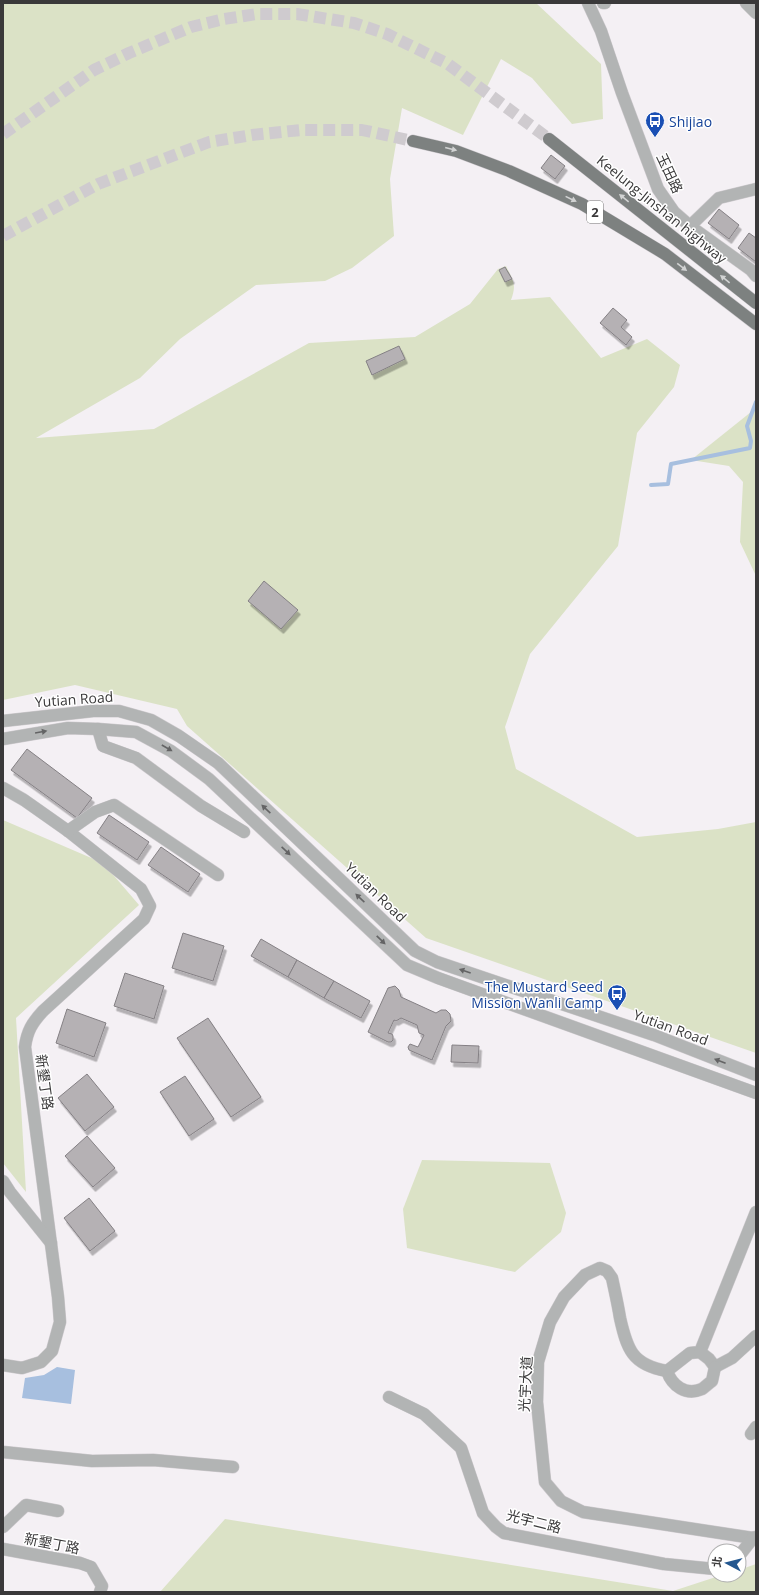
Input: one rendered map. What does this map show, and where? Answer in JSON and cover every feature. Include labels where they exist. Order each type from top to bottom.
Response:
[{"type":"main road","name":"Keelung-Jinshan highway","points":[[549,139],[756,303]]},
{"type":"main road","name":"2","points":[[413,141],[456,150],[509,171],[582,204],[664,254],[756,324]]},
{"type":"street","name":"玉田路","points":[[588,3],[602,30],[622,93],[658,189],[674,212],[690,226],[751,270],[756,276]]},
{"type":"street","points":[[746,3],[756,13]]},
{"type":"street","points":[[690,226],[719,198],[756,189]]},
{"type":"street","name":"Yutian Road","points":[[3,721],[93,711],[119,711],[150,720],[179,736],[218,763],[415,951],[437,962],[654,1035],[756,1075]]},
{"type":"street","name":"Yutian Road","points":[[3,739],[68,728],[136,732],[171,751],[202,774],[407,965],[438,978],[756,1093]]},
{"type":"street","points":[[98,729],[103,746],[136,758],[201,806],[244,832]]},
{"type":"street","name":"新墾丁路","points":[[3,788],[24,800],[68,831],[141,889],[150,906],[144,919],[43,1011],[32,1023],[26,1034],[25,1047],[60,1322],[52,1351],[41,1362],[22,1368],[3,1365]]},
{"type":"street","points":[[68,831],[95,812],[114,805],[218,874]]},
{"type":"street","points":[[3,1181],[51,1243]]},
{"type":"street","points":[[700,1352],[756,1212]]},
{"type":"street","name":"光宇大道","points":[[667,1370],[647,1365],[634,1355],[625,1341],[612,1278],[607,1272],[600,1268],[585,1275],[564,1297],[550,1322],[538,1362],[537,1402],[545,1482],[561,1501],[583,1512],[754,1538]]},
{"type":"street","points":[[715,1367],[732,1358],[756,1336]]},
{"type":"street","points":[[700,1352],[709,1359],[715,1367],[712,1381],[702,1388],[690,1391],[681,1389],[670,1379],[667,1370],[690,1353],[700,1352]]},
{"type":"street","name":"光宇二路","points":[[389,1397],[424,1414],[461,1448],[483,1513],[496,1527],[504,1532],[664,1564],[707,1568]]},
{"type":"street","points":[[3,1452],[92,1461],[153,1460],[233,1467]]},
{"type":"street","points":[[3,1527],[26,1505],[58,1511]]},
{"type":"street","points":[[747,1546],[754,1538]]},
{"type":"street","name":"新墾丁路","points":[[3,1549],[80,1563],[91,1568],[102,1586],[100,1592]]},
{"type":"green space","points":[[3,3],[536,3],[601,64],[603,119],[572,124],[532,78],[501,59],[463,135],[402,108],[390,179],[394,236],[352,268],[325,281],[256,285],[180,339],[140,378],[36,438],[154,429],[309,343],[415,337],[470,304],[498,269],[506,266],[511,275],[514,286],[511,300],[550,297],[601,358],[647,339],[680,365],[674,387],[637,433],[618,546],[530,654],[505,727],[516,769],[637,837],[718,829],[756,822],[756,1053],[426,938],[187,726],[177,709],[75,685],[3,700]]},
{"type":"green space","points":[[756,408],[756,576],[740,542],[743,482],[729,466],[691,460]]},
{"type":"green space","points":[[3,820],[103,863],[139,905],[16,1018],[26,1192],[3,1163]]},
{"type":"green space","points":[[422,1160],[550,1163],[566,1213],[561,1232],[515,1272],[407,1248],[403,1209]]},
{"type":"green space","points":[[225,1519],[673,1591],[707,1580],[707,1583],[747,1583],[747,1567],[756,1564],[756,1592],[160,1592]]},
{"type":"water","points":[[57,1367],[75,1370],[71,1404],[22,1398],[25,1378],[44,1375]]},
{"type":"building","points":[[551,155],[565,166],[555,179],[541,168]]},
{"type":"building","points":[[719,209],[739,225],[729,239],[708,223]]},
{"type":"building","points":[[749,233],[756,238],[756,262],[738,248]]},
{"type":"building","points":[[505,267],[512,279],[505,282],[499,270]]},
{"type":"building","points":[[613,308],[627,320],[621,327],[632,337],[626,345],[600,323]]},
{"type":"building","points":[[399,346],[405,359],[372,375],[366,361]]},
{"type":"building","points":[[264,581],[298,610],[281,629],[248,601]]},
{"type":"building","points":[[27,749],[92,798],[77,818],[11,770]]},
{"type":"building","points":[[109,815],[149,842],[137,860],[97,833]]},
{"type":"building","points":[[161,847],[200,874],[188,892],[148,865]]},
{"type":"building","points":[[183,933],[224,946],[213,981],[172,968]]},
{"type":"building","points":[[261,939],[297,960],[288,977],[251,956]]},
{"type":"building","points":[[297,960],[334,981],[324,998],[288,977]]},
{"type":"building","points":[[125,973],[164,986],[154,1019],[114,1006]]},
{"type":"building","points":[[334,981],[370,1001],[361,1018],[324,998]]},
{"type":"building","points":[[395,986],[399,990],[401,997],[436,1013],[441,1010],[446,1010],[450,1014],[451,1021],[446,1026],[432,1060],[409,1050],[408,1047],[410,1044],[418,1047],[424,1035],[419,1033],[417,1025],[401,1018],[396,1021],[394,1020],[388,1033],[392,1034],[393,1036],[393,1040],[391,1042],[368,1032],[388,988]]},
{"type":"building","points":[[67,1009],[106,1023],[94,1057],[56,1043]]},
{"type":"building","points":[[208,1018],[261,1097],[231,1117],[177,1038]]},
{"type":"building","points":[[452,1045],[479,1046],[478,1063],[451,1062]]},
{"type":"building","points":[[87,1074],[114,1107],[85,1131],[58,1098]]},
{"type":"building","points":[[185,1076],[214,1119],[189,1136],[160,1092]]},
{"type":"building","points":[[87,1136],[115,1168],[93,1187],[65,1156]]},
{"type":"building","points":[[89,1198],[115,1231],[90,1251],[64,1218]]},
{"type":"waterway","points":[[651,485],[668,484],[671,464],[750,448],[751,441],[747,426],[756,402]]},
{"type":"tunnel","points":[[3,134],[94,70],[129,53],[191,27],[224,19],[257,14],[297,14],[354,23],[387,34],[448,64],[549,139]]},
{"type":"tunnel","points":[[3,236],[98,184],[209,142],[252,135],[301,130],[362,130],[413,141]]},
{"type":"place","name":"Shijiao","points":[[655,138]]},
{"type":"place","name":"The Mustard Seed Mission Wanli Camp","points":[[617,1011]]}]
